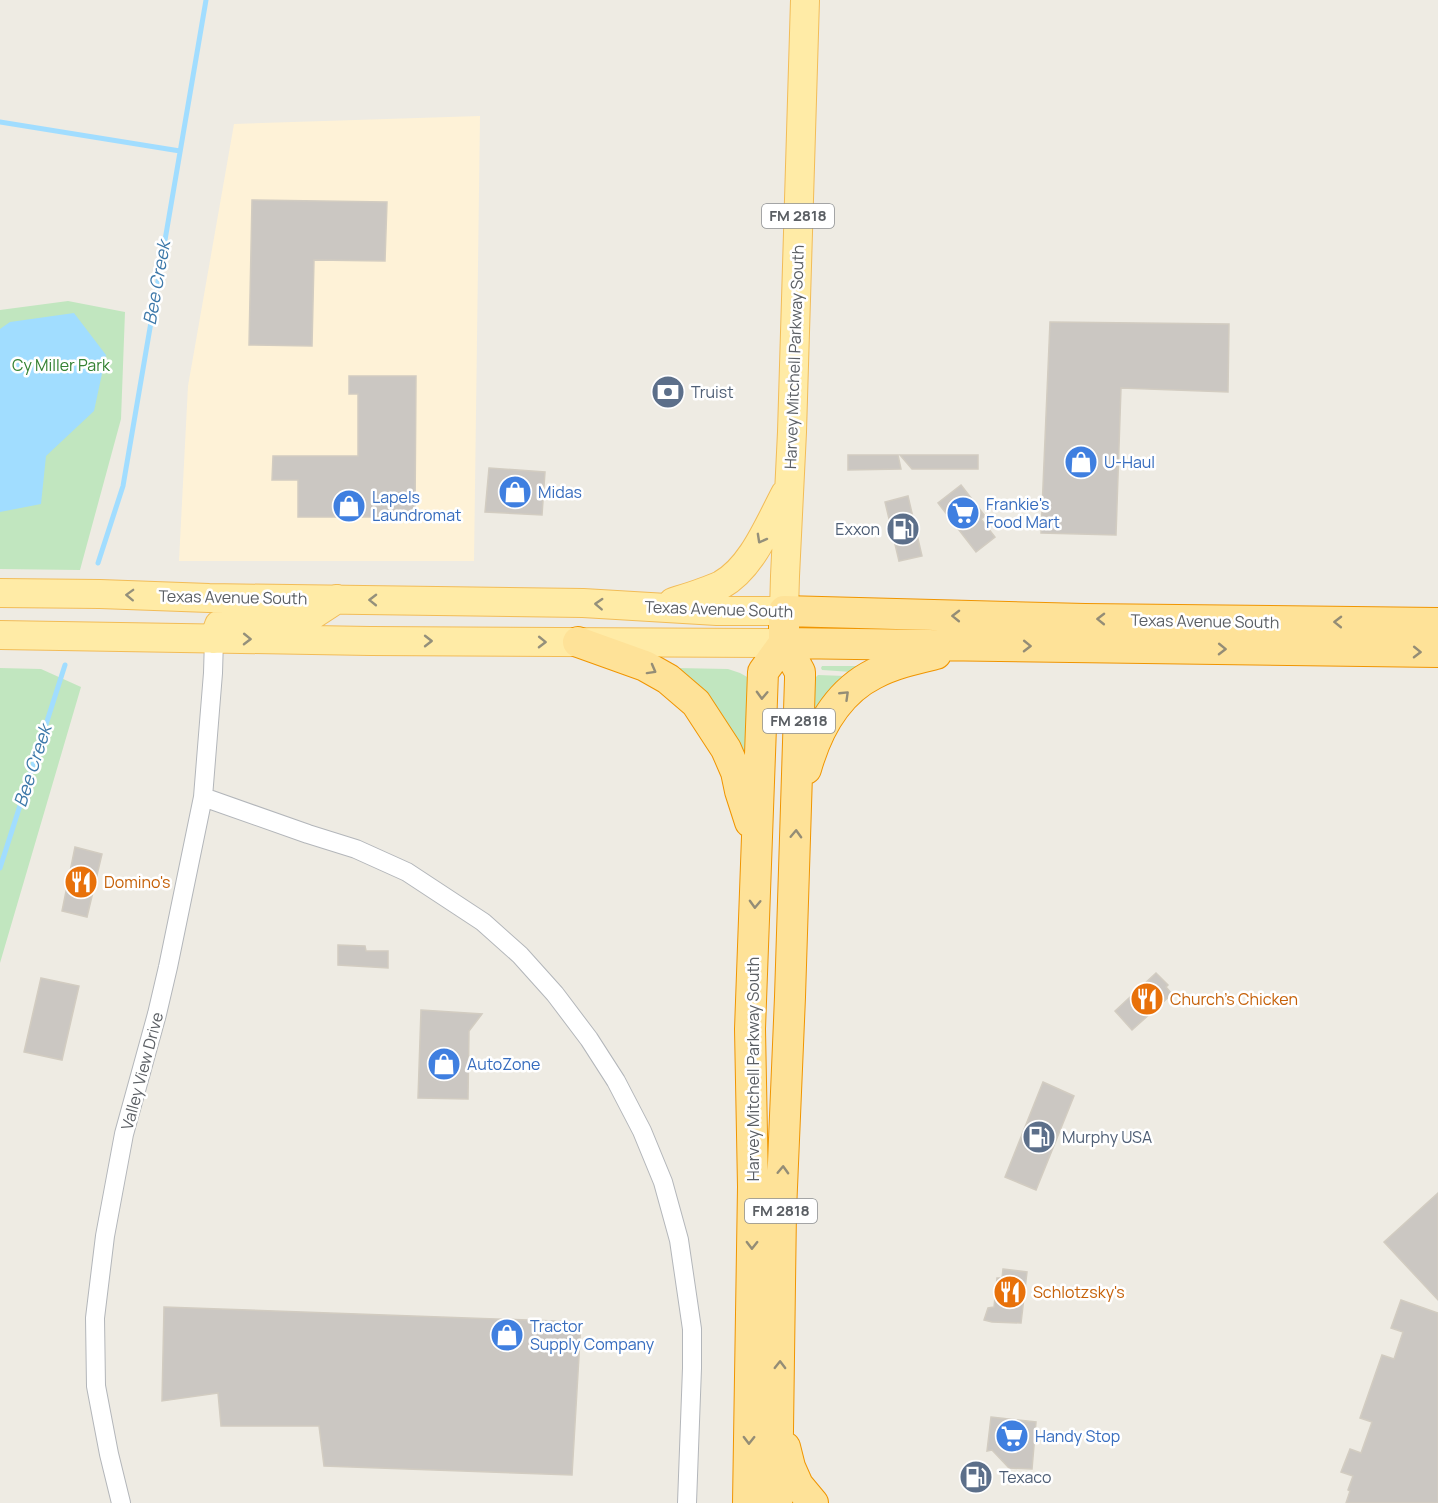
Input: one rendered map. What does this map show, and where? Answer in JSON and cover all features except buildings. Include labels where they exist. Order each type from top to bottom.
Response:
[{"type":"highway","name":"Texas Avenue South","points":[[784,611],[1108,619],[1438,623]]},
{"type":"highway","name":"Harvey Mitchell Parkway South","points":[[777,1503],[781,1211],[800,672],[784,643],[784,611]]},
{"type":"highway","points":[[578,642],[645,666],[668,679],[696,703],[726,749],[736,772],[757,846]]},
{"type":"highway","name":"Texas Avenue South","points":[[784,643],[1438,652]]},
{"type":"highway","name":"Harvey Mitchell Parkway South","points":[[748,1503],[753,1187],[750,1029],[763,672],[784,643]]},
{"type":"highway","points":[[797,804],[812,747],[837,703],[853,687],[874,673],[909,661],[969,646]]},
{"type":"highway","points":[[779,1424],[790,1467],[798,1485],[813,1503]]},
{"type":"main road","name":"Harvey Mitchell Parkway South","points":[[784,611],[792,432],[805,0]]},
{"type":"main road","points":[[657,607],[723,584],[740,571],[753,553],[789,487]]},
{"type":"main road","name":"Texas Avenue South","points":[[0,593],[583,603],[784,611]]},
{"type":"main road","points":[[61,637],[89,620],[180,619],[190,614],[209,598]]},
{"type":"main road","points":[[214,639],[219,625],[236,619],[304,620],[337,599]]},
{"type":"main road","name":"Texas Avenue South","points":[[0,635],[370,641],[784,643]]},
{"type":"street","name":"Valley View Drive","points":[[121,1503],[96,1386],[95,1318],[105,1236],[124,1134],[164,986],[202,797],[214,639]]},
{"type":"street","points":[[202,797],[356,849],[407,872],[483,922],[520,956],[555,994],[589,1039],[616,1081],[642,1131],[663,1182],[679,1240],[692,1329],[687,1503]]},
{"type":"shaded area","points":[[480,116],[474,561],[179,561],[188,386],[234,124]]},
{"type":"green space","name":"Cy Miller Park","points":[[68,301],[125,312],[121,419],[80,570],[0,569],[0,310]]},
{"type":"green space","points":[[822,666],[860,666],[852,672],[822,670]]},
{"type":"green space","points":[[0,668],[41,669],[81,687],[0,963]]},
{"type":"green space","points":[[676,668],[728,669],[749,678],[747,769]]},
{"type":"green space","points":[[818,675],[845,676],[814,723],[808,678]]},
{"type":"water","points":[[74,313],[106,355],[94,411],[46,456],[41,504],[0,512],[0,329],[10,322]]},
{"type":"waterway","name":"Bee Creek","points":[[98,563],[123,486],[206,0]]},
{"type":"waterway","points":[[0,122],[180,151]]},
{"type":"waterway","name":"Bee Creek","points":[[0,868],[65,665]]},
{"type":"place","name":"Truist","points":[[668,392]]},
{"type":"place","name":"U-Haul","points":[[1081,462]]},
{"type":"place","name":"Midas","points":[[515,492]]},
{"type":"place","name":"Lapels Laundromat","points":[[349,506]]},
{"type":"place","name":"Frankie's Food Mart","points":[[963,513]]},
{"type":"place","name":"Exxon","points":[[903,529]]},
{"type":"place","name":"Domino's","points":[[81,882]]},
{"type":"place","name":"Church's Chicken","points":[[1147,999]]},
{"type":"place","name":"AutoZone","points":[[444,1064]]},
{"type":"place","name":"Murphy USA","points":[[1039,1137]]},
{"type":"place","name":"Schlotzsky's","points":[[1010,1292]]},
{"type":"place","name":"Tractor Supply Company","points":[[507,1335]]},
{"type":"place","name":"Handy Stop","points":[[1012,1436]]},
{"type":"place","name":"Texaco","points":[[976,1477]]}]
